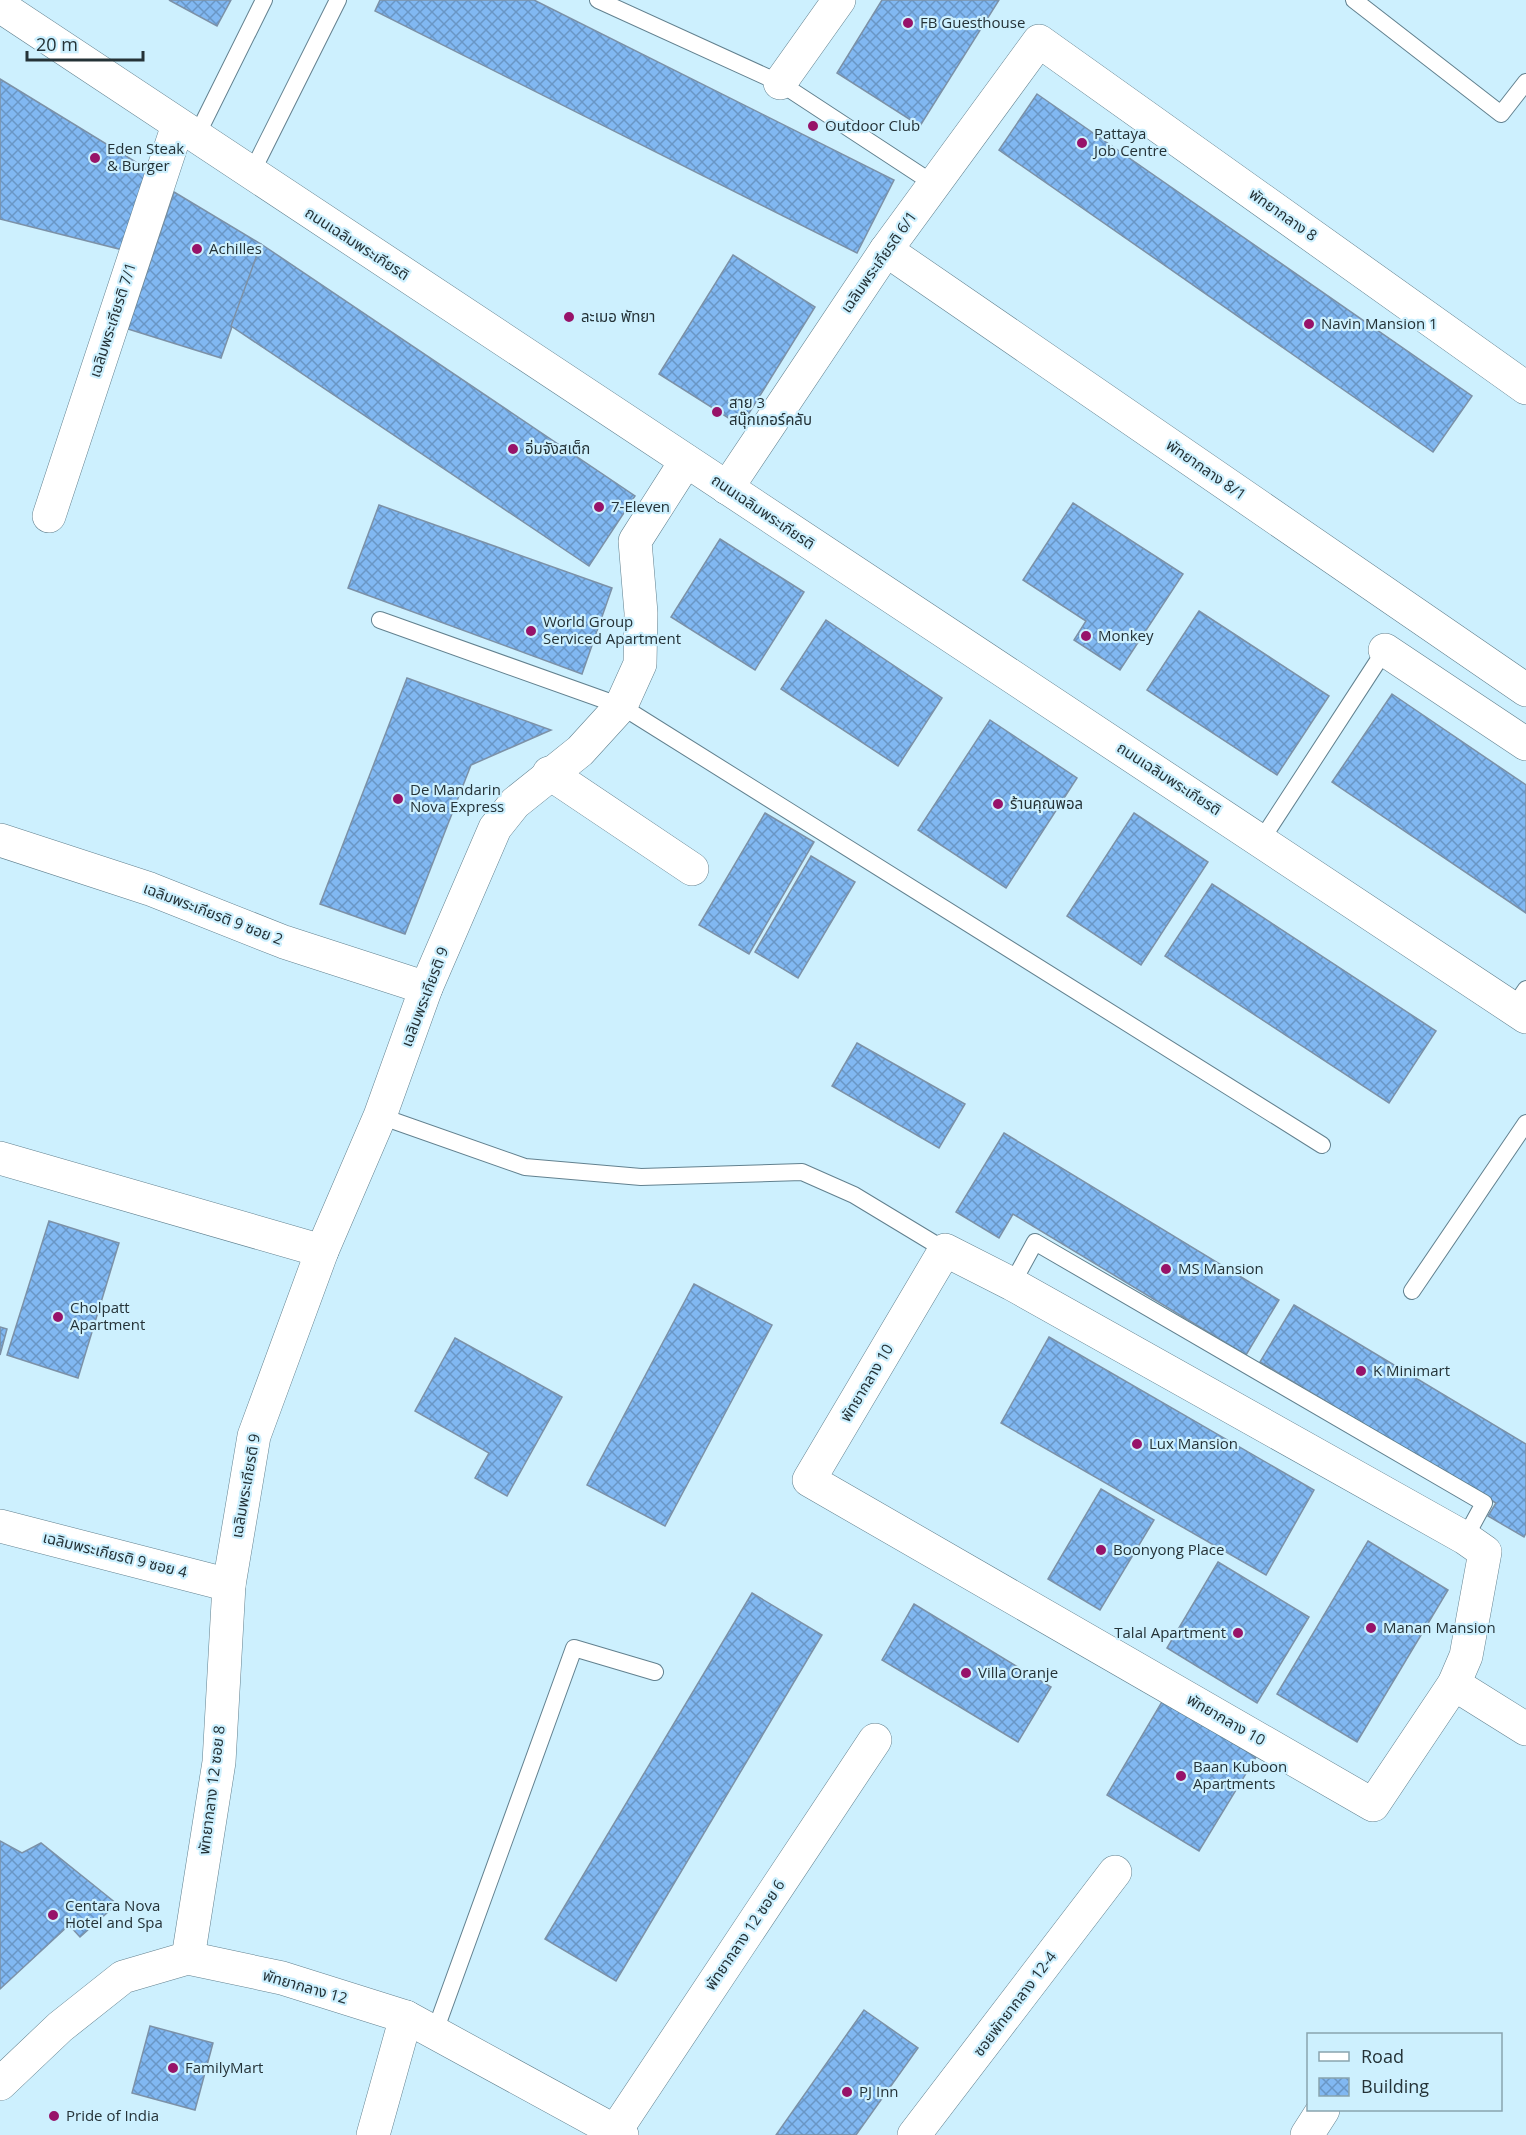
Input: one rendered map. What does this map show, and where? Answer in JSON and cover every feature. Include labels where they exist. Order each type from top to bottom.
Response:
[{"type":"street","points":[[780,83],[839,0]]},
{"type":"street","name":"ถนนเฉลิมพระเกียรติ","points":[[0,6],[251,174],[1262,839],[1522,1004]]},
{"type":"street","name":"เฉลิมพระเกียรติ 6/1","points":[[727,488],[886,250],[1039,41]]},
{"type":"street","name":"พัทยากลาง 8","points":[[1039,41],[1526,388]]},
{"type":"street","name":"เฉลิมพระเกียรติ 7/1","points":[[49,516],[187,131]]},
{"type":"street","name":"พัทยากลาง 8/1","points":[[886,250],[1526,690]]},
{"type":"street","name":"เฉลิมพระเกียรติ 9","points":[[229,1584],[254,1436],[322,1251],[380,1116],[426,988],[495,828],[515,802],[549,772],[580,751],[621,706],[640,664],[640,613],[635,541],[686,461]]},
{"type":"street","points":[[1385,650],[1526,744]]},
{"type":"street","points":[[549,772],[692,869]]},
{"type":"street","name":"เฉลิมพระเกียรติ 9 ซอย 2","points":[[0,840],[150,889],[284,942],[426,988]]},
{"type":"street","points":[[0,1158],[322,1251]]},
{"type":"street","name":"พัทยากลาง 10","points":[[945,1250],[1011,1284],[1465,1538],[1485,1552],[1466,1656],[1454,1684],[1373,1805],[809,1480],[945,1250]]},
{"type":"street","name":"เฉลิมพระเกียรติ 9 ซอย 4","points":[[0,1526],[229,1584]]},
{"type":"street","name":"พัทยากลาง 12 ซอย 8","points":[[188,1958],[219,1762],[229,1584]]},
{"type":"street","points":[[1454,1684],[1526,1730]]},
{"type":"street","name":"พัทยากลาง 12 ซอย 6","points":[[619,2133],[874,1740]]},
{"type":"street","name":"ซอยพัทยากลาง 12-4","points":[[914,2135],[1115,1872]]},
{"type":"street","name":"พัทยากลาง 12","points":[[0,2084],[60,2027],[123,1977],[188,1958],[282,1978],[406,2018],[619,2133]]},
{"type":"street","points":[[373,2135],[406,2018]]},
{"type":"street","points":[[1307,2135],[1322,2111]]},
{"type":"lane","points":[[187,131],[264,0]]},
{"type":"lane","points":[[251,174],[338,0]]},
{"type":"lane","points":[[598,0],[780,83],[934,184]]},
{"type":"lane","points":[[1354,0],[1501,114],[1526,82]]},
{"type":"lane","points":[[380,620],[621,706],[1322,1144]]},
{"type":"lane","points":[[1262,839],[1385,650]]},
{"type":"lane","points":[[380,1116],[525,1167],[641,1178],[802,1172],[854,1195],[945,1250]]},
{"type":"lane","points":[[1412,1291],[1526,1123]]},
{"type":"lane","points":[[1011,1284],[1035,1242],[1484,1503],[1465,1538]]},
{"type":"lane","points":[[434,2034],[574,1648],[656,1672]]},
{"type":"building","points":[[169,0],[231,0],[217,26]]},
{"type":"building","points":[[380,0],[534,0],[894,180],[857,253],[375,11]]},
{"type":"building","points":[[882,0],[999,0],[920,126],[837,73]]},
{"type":"building","points":[[0,79],[149,170],[123,250],[0,219]]},
{"type":"building","name":"Navin Mansion 1","points":[[1037,94],[1472,396],[1433,452],[999,150]]},
{"type":"building","points":[[174,192],[261,244],[221,358],[128,329]]},
{"type":"building","points":[[261,244],[635,496],[589,566],[231,326]]},
{"type":"building","points":[[733,255],[815,307],[741,426],[659,374]]},
{"type":"building","points":[[1073,503],[1183,574],[1120,670],[1074,640],[1086,621],[1023,580]]},
{"type":"building","name":"World Group Serviced Apartment","points":[[379,505],[612,588],[582,674],[348,588]]},
{"type":"building","points":[[720,539],[804,592],[755,670],[671,617]]},
{"type":"building","points":[[1199,611],[1329,696],[1277,775],[1147,690]]},
{"type":"building","points":[[826,620],[942,698],[898,766],[781,689]]},
{"type":"building","points":[[407,678],[551,730],[471,765],[405,934],[320,904]]},
{"type":"building","points":[[1392,694],[1526,785],[1526,913],[1332,782]]},
{"type":"building","name":"ร้านคุณพอล","points":[[990,720],[1077,778],[1006,888],[918,830]]},
{"type":"building","points":[[765,813],[814,842],[749,954],[699,925]]},
{"type":"building","points":[[1134,813],[1208,862],[1141,965],[1067,916]]},
{"type":"building","points":[[811,856],[855,882],[798,978],[755,952]]},
{"type":"building","points":[[1212,884],[1436,1031],[1389,1103],[1165,956]]},
{"type":"building","points":[[857,1043],[965,1104],[939,1148],[832,1086]]},
{"type":"building","name":"MS Mansion","points":[[1004,1133],[1279,1300],[1246,1355],[1013,1214],[999,1238],[956,1212]]},
{"type":"building","name":"Cholpatt Apartment","points":[[49,1221],[119,1243],[78,1378],[7,1355]]},
{"type":"building","points":[[694,1284],[772,1325],[665,1526],[587,1485]]},
{"type":"building","points":[[1294,1305],[1526,1444],[1526,1533],[1524,1537],[1488,1516],[1496,1503],[1260,1362]]},
{"type":"building","points":[[0,1327],[7,1329],[0,1355]]},
{"type":"building","name":"Lux Mansion","points":[[1049,1337],[1314,1490],[1266,1575],[1001,1423]]},
{"type":"building","points":[[455,1338],[562,1397],[507,1496],[475,1478],[489,1453],[415,1411]]},
{"type":"building","name":"Boonyong Place","points":[[1101,1489],[1154,1520],[1100,1610],[1048,1579]]},
{"type":"building","name":"Manan Mansion","points":[[1368,1541],[1448,1590],[1357,1742],[1277,1694]]},
{"type":"building","name":"Talal Apartment","points":[[1218,1562],[1309,1617],[1257,1703],[1167,1648]]},
{"type":"building","points":[[752,1593],[822,1635],[616,1981],[545,1939]]},
{"type":"building","name":"Villa Oranje","points":[[914,1604],[1051,1687],[1018,1742],[882,1660]]},
{"type":"building","name":"Baan Kuboon Apartments","points":[[1163,1700],[1256,1757],[1199,1851],[1107,1795]]},
{"type":"building","name":"Centara Nova Hotel and Spa","points":[[0,1841],[22,1853],[41,1843],[117,1904],[80,1937],[69,1925],[0,1989]]},
{"type":"building","name":"PJ Inn","points":[[864,2010],[918,2048],[856,2135],[776,2135]]},
{"type":"building","name":"FamilyMart","points":[[150,2026],[213,2043],[195,2110],[132,2093]]},
{"type":"place","name":"FB Guesthouse","points":[[908,23]]},
{"type":"place","name":"Outdoor Club","points":[[813,126]]},
{"type":"place","name":"Pattaya Job Centre","points":[[1082,143]]},
{"type":"place","name":"Eden Steak & Burger","points":[[95,158]]},
{"type":"place","name":"Achilles","points":[[197,249]]},
{"type":"place","name":"ละเมอ พัทยา","points":[[569,317]]},
{"type":"place","name":"Navin Mansion 1","points":[[1309,324]]},
{"type":"place","name":"สาย 3 สนุ๊กเกอร์คลับ","points":[[717,412]]},
{"type":"place","name":"อิ่มจังสเต็ก","points":[[513,449]]},
{"type":"place","name":"7-Eleven","points":[[599,507]]},
{"type":"place","name":"World Group Serviced Apartment","points":[[531,631]]},
{"type":"place","name":"Monkey","points":[[1086,636]]},
{"type":"place","name":"De Mandarin Nova Express","points":[[398,799]]},
{"type":"place","name":"ร้านคุณพอล","points":[[998,804]]},
{"type":"place","name":"MS Mansion","points":[[1166,1269]]},
{"type":"place","name":"Cholpatt Apartment","points":[[58,1317]]},
{"type":"place","name":"K Minimart","points":[[1361,1371]]},
{"type":"place","name":"Lux Mansion","points":[[1137,1444]]},
{"type":"place","name":"Boonyong Place","points":[[1101,1550]]},
{"type":"place","name":"Manan Mansion","points":[[1371,1628]]},
{"type":"place","name":"Talal Apartment","points":[[1238,1633]]},
{"type":"place","name":"Villa Oranje","points":[[966,1673]]},
{"type":"place","name":"Baan Kuboon Apartments","points":[[1181,1776]]},
{"type":"place","name":"Centara Nova Hotel and Spa","points":[[53,1915]]},
{"type":"place","name":"FamilyMart","points":[[173,2068]]},
{"type":"place","name":"PJ Inn","points":[[847,2092]]},
{"type":"place","name":"Pride of India","points":[[54,2116]]}]
